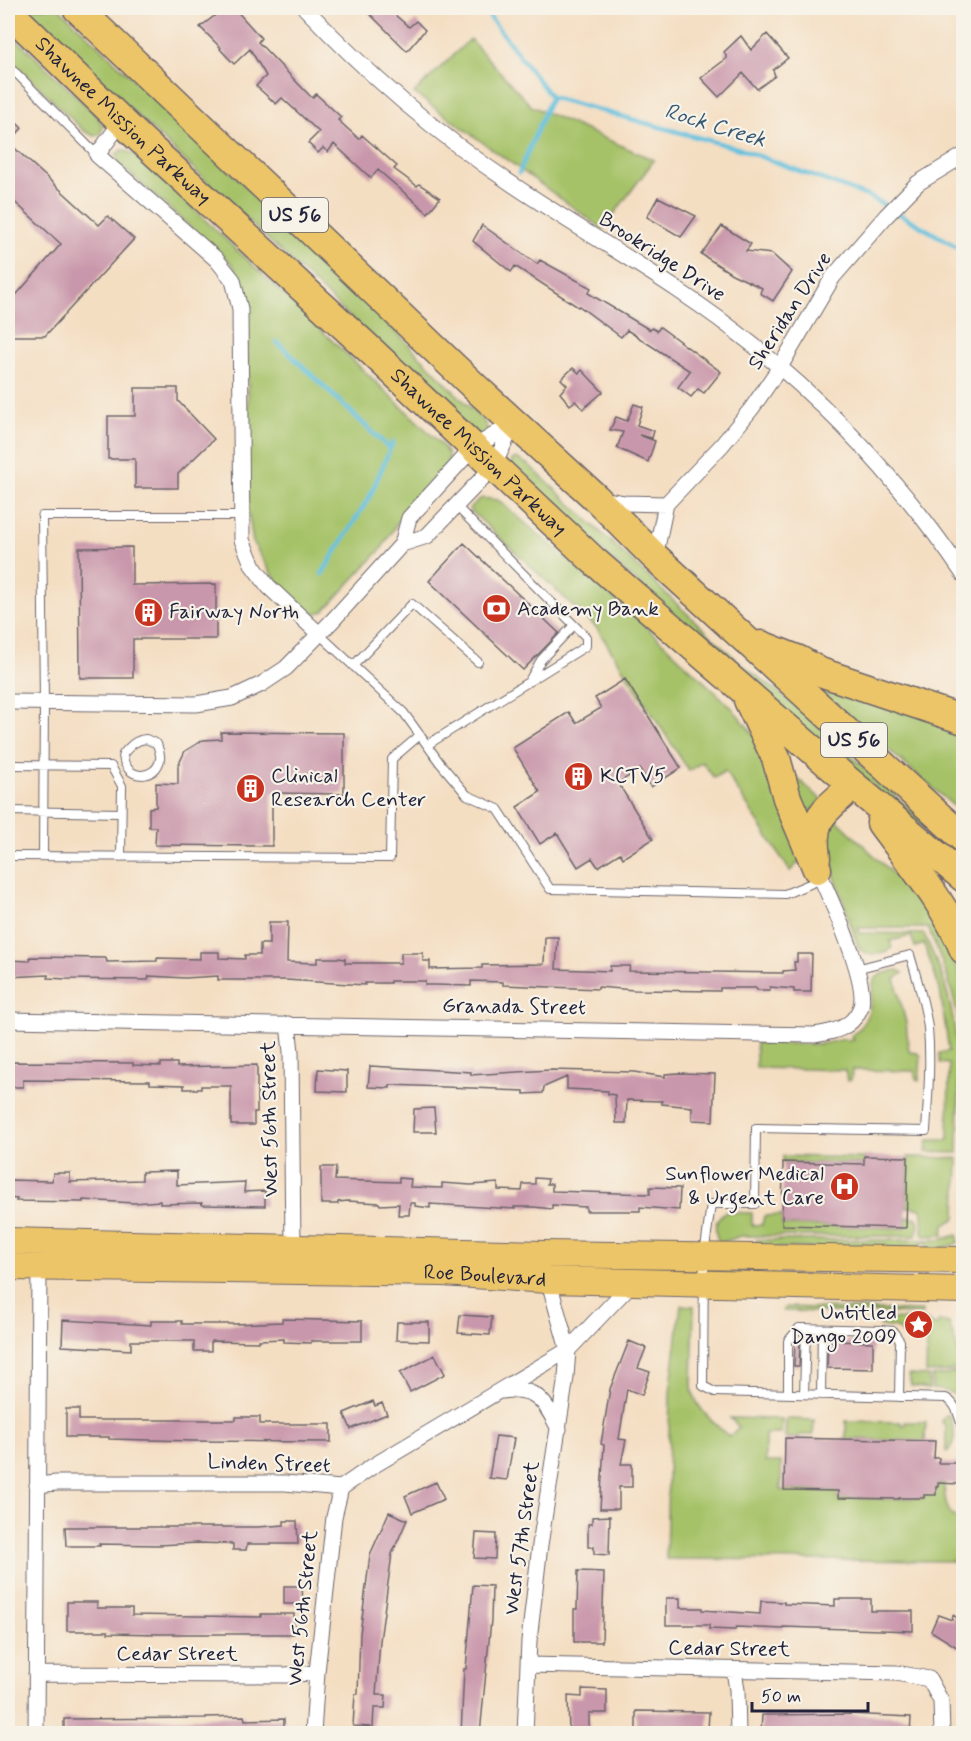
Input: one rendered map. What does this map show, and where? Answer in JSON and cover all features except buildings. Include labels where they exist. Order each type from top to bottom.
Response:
[{"type":"highway","name":"US 56","points":[[76,8],[596,498],[655,557],[963,840]]},
{"type":"highway","name":"Shawnee Mission Parkway","points":[[8,11],[122,121],[368,348],[592,560],[963,878]]},
{"type":"highway","points":[[745,639],[799,660],[820,672],[963,720]]},
{"type":"highway","points":[[744,690],[776,758],[787,798],[819,874]]},
{"type":"highway","points":[[819,874],[813,838],[816,824],[820,816],[853,785],[938,900],[963,950]]},
{"type":"main road","name":"Roe Boulevard","points":[[8,1241],[543,1254],[963,1260]]},
{"type":"main road","name":"Roe Boulevard","points":[[8,1267],[431,1273],[548,1280],[963,1290]]},
{"type":"street","name":"Brookridge Drive","points":[[305,8],[350,54],[457,145],[511,184],[683,293],[752,344],[805,388],[903,492],[939,538],[963,575]]},
{"type":"street","points":[[122,121],[98,155],[216,259],[233,280],[240,309],[242,540],[253,566],[268,586],[319,634]]},
{"type":"street","name":"Sheridan Drive","points":[[666,504],[722,445],[752,408],[780,367],[833,277],[857,248],[918,183],[963,155]]},
{"type":"street","points":[[8,702],[196,704],[232,698],[262,684],[286,668],[402,544],[409,518],[483,458],[514,423]]},
{"type":"street","points":[[402,544],[427,536],[456,506],[483,458],[514,423]]},
{"type":"street","points":[[596,498],[624,503],[666,504],[655,557]]},
{"type":"street","name":"Granada Street","points":[[8,1020],[814,1035],[834,1032],[850,1024],[860,1009],[863,993],[842,926],[819,874]]},
{"type":"street","name":"West 56th Street","points":[[288,1024],[291,1052],[292,1249]]},
{"type":"street","name":"West 57th Street","points":[[525,1734],[528,1665],[540,1545],[559,1429],[568,1350],[543,1254]]},
{"type":"street","points":[[36,1734],[39,1267]]},
{"type":"street","points":[[568,1350],[633,1282]]},
{"type":"street","name":"Linden Street","points":[[37,1485],[78,1482],[273,1483],[341,1488],[373,1466],[568,1350]]},
{"type":"street","points":[[499,1391],[518,1389],[539,1396],[559,1429]]},
{"type":"street","name":"West 56th Street","points":[[313,1734],[317,1672],[334,1517],[341,1488]]},
{"type":"street","name":"Cedar Street","points":[[528,1665],[896,1672],[929,1679],[941,1701],[942,1734]]},
{"type":"street","points":[[734,1670],[738,1734]]},
{"type":"street","name":"Cedar Street","points":[[36,1674],[286,1676],[317,1672]]},
{"type":"lane","points":[[8,67],[98,155]]},
{"type":"lane","points":[[427,745],[586,646],[586,637],[456,506]]},
{"type":"lane","points":[[43,856],[42,516],[242,516]]},
{"type":"lane","points":[[353,666],[412,604],[478,662]]},
{"type":"lane","points":[[528,682],[542,660],[574,625]]},
{"type":"lane","points":[[319,634],[404,713],[467,795],[498,809],[550,889],[784,894],[819,874]]},
{"type":"lane","points":[[8,856],[390,858],[392,759],[420,735]]},
{"type":"lane","points":[[146,739],[158,744],[160,758],[156,768],[148,774],[128,771],[123,763],[123,754],[131,745],[146,739]]},
{"type":"lane","points":[[8,765],[111,766],[122,786],[121,856]]},
{"type":"lane","points":[[118,780],[128,771]]},
{"type":"lane","points":[[8,811],[121,813]]},
{"type":"lane","points":[[856,969],[910,955],[928,1028],[926,1131],[756,1128],[755,1204],[711,1204],[704,1256],[703,1386],[715,1392],[949,1400],[955,1407],[963,1434]]},
{"type":"lane","points":[[788,1394],[788,1341],[799,1328],[890,1330],[900,1341],[899,1397]]},
{"type":"lane","points":[[804,1394],[806,1328]]},
{"type":"lane","points":[[820,1395],[822,1329]]},
{"type":"green space","points":[[24,8],[59,8],[367,302],[484,422],[488,430],[480,437],[469,430]]},
{"type":"green space","points":[[8,31],[98,117],[103,127],[100,135],[94,136],[84,131],[8,57]]},
{"type":"green space","points":[[470,39],[531,106],[654,160],[603,229],[414,93]]},
{"type":"green space","points":[[122,150],[139,157],[442,445],[448,454],[449,462],[439,477],[397,523],[382,548],[324,611],[314,614],[303,608],[271,573],[253,543],[248,509],[248,311],[241,279],[232,264],[118,163],[116,154]]},
{"type":"green space","points":[[516,458],[529,465],[741,664],[794,704],[956,851],[963,860],[720,659],[510,466],[512,460]]},
{"type":"green space","points":[[482,498],[498,500],[640,621],[732,708],[755,736],[802,859],[790,871],[725,771],[714,778],[702,762],[689,771],[596,627],[469,509]]},
{"type":"green space","points":[[800,674],[963,730],[963,814]]},
{"type":"green space","points":[[788,770],[822,800],[807,816]]},
{"type":"green space","points":[[837,820],[912,892],[948,941],[963,985],[963,1051],[951,988],[928,928],[858,928],[860,933],[924,934],[935,958],[950,1003],[957,1045],[958,1153],[926,1152],[928,1140],[948,1140],[949,1064],[940,1063],[939,1053],[949,1051],[940,990],[924,944],[915,947],[911,936],[890,941],[892,948],[880,954],[867,953],[859,949],[823,841],[832,821]]},
{"type":"green space","points":[[897,970],[903,973],[895,979],[906,1023],[909,1052],[918,1053],[921,1056],[919,1081],[916,1079],[915,1071],[852,1070],[851,1080],[847,1081],[845,1070],[756,1068],[756,1043],[821,1044],[845,1039],[854,1040],[851,1036],[861,1027],[869,1012],[874,980],[881,974]]},
{"type":"green space","points":[[783,1156],[864,1158],[864,1164],[783,1162]]},
{"type":"green space","points":[[908,1157],[958,1158],[956,1218],[944,1225],[943,1235],[925,1236],[922,1234],[922,1211],[914,1207],[907,1207]]},
{"type":"green space","points":[[725,1212],[752,1213],[752,1225],[762,1225],[764,1216],[782,1215],[782,1225],[906,1228],[906,1217],[917,1218],[919,1223],[916,1236],[741,1236],[720,1243],[716,1235],[716,1226],[719,1218]]},
{"type":"green space","points":[[958,1235],[958,1243],[943,1248],[927,1248],[927,1242],[921,1243],[921,1248],[756,1248],[756,1240],[939,1240]]},
{"type":"green space","points":[[681,1305],[694,1306],[692,1387],[697,1402],[706,1415],[729,1437],[739,1427],[730,1418],[782,1419],[781,1434],[765,1434],[765,1462],[781,1462],[781,1490],[838,1491],[838,1498],[923,1498],[924,1495],[938,1487],[938,1483],[944,1483],[947,1507],[957,1519],[963,1522],[963,1561],[666,1559],[670,1393]]},
{"type":"green space","points":[[786,1307],[922,1311],[922,1314],[783,1311]]},
{"type":"green space","points":[[881,1319],[926,1320],[932,1325],[937,1325],[939,1321],[949,1323],[963,1366],[947,1372],[926,1373],[927,1341],[909,1340],[897,1328],[880,1326]]},
{"type":"green space","points":[[963,1369],[963,1406],[958,1398],[950,1393],[932,1389],[932,1376],[947,1375]]},
{"type":"green space","points":[[909,1375],[929,1376],[929,1389],[911,1386]]},
{"type":"green space","points":[[948,1414],[954,1438],[947,1452],[946,1427],[941,1421]]},
{"type":"green space","points":[[786,1419],[814,1420],[813,1435],[785,1438]]},
{"type":"green space","points":[[846,1421],[901,1422],[901,1425],[905,1425],[905,1422],[926,1422],[925,1441],[846,1439]]},
{"type":"waterway","name":"Rock Creek","points":[[483,8],[551,97],[740,149],[870,197],[964,251]]},
{"type":"waterway","points":[[519,173],[551,97]]},
{"type":"waterway","points":[[277,342],[390,449]]},
{"type":"waterway","points":[[322,574],[370,496],[393,442]]},
{"type":"place","name":"Academy Bank","points":[[496,609]]},
{"type":"place","name":"Fairway North","points":[[148,612]]},
{"type":"place","name":"KCTV5","points":[[579,776]]},
{"type":"place","name":"Clinical Research Center","points":[[250,788]]},
{"type":"place","name":"Sunflower Medical & Urgent Care","points":[[845,1186]]},
{"type":"place","name":"Untitled Dango 2009","points":[[918,1325]]}]
